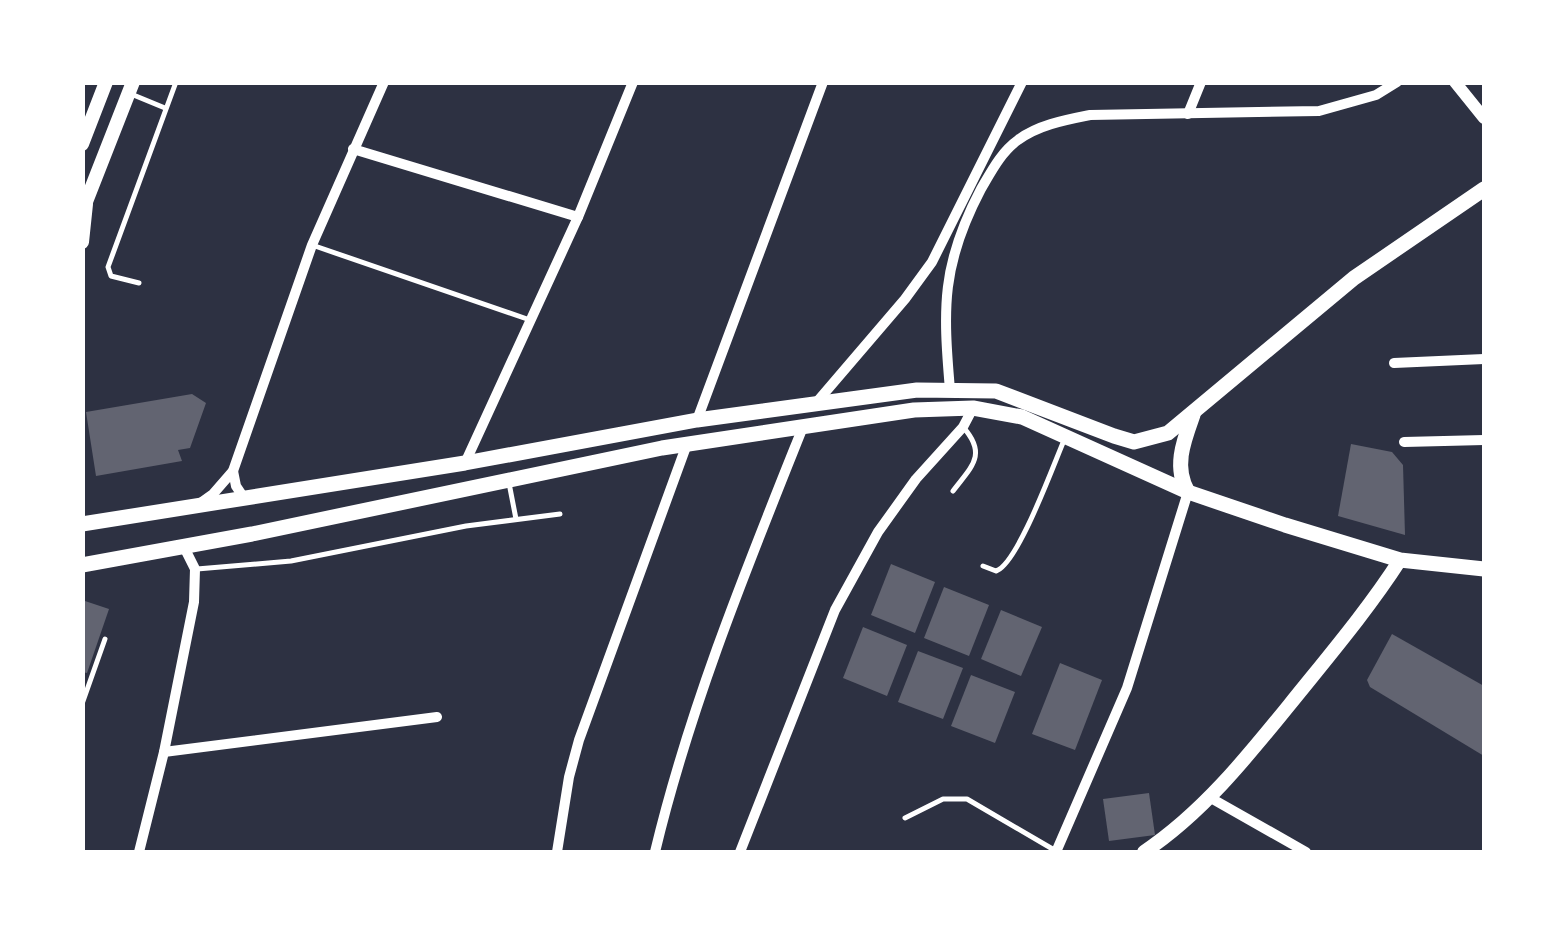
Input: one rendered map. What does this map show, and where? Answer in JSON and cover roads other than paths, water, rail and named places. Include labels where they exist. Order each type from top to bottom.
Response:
[{"type":"main road","points":[[82,144],[106,82]]},
{"type":"main road","points":[[82,242],[84,208],[131,88]]},
{"type":"main road","points":[[87,520],[465,463],[698,420],[918,390],[996,391],[1134,442],[1168,433],[1354,278],[1481,193]]},
{"type":"main road","points":[[82,565],[688,444],[914,410],[973,408],[1022,417],[1188,492],[1400,560],[1484,569]]},
{"type":"main road","points":[[1188,492],[1180,473],[1182,445],[1193,414]]},
{"type":"main road","points":[[1144,852],[1174,832],[1272,726],[1400,560]]},
{"type":"street","points":[[196,506],[233,471],[312,245],[384,82]]},
{"type":"street","points":[[465,463],[578,217],[634,82]]},
{"type":"street","points":[[698,420],[824,82]]},
{"type":"street","points":[[816,404],[932,262],[1022,82]]},
{"type":"street","points":[[1188,114],[1201,82]]},
{"type":"street","points":[[950,390],[946,288],[951,258],[994,165],[1018,140],[1053,123],[1090,115],[1319,111],[1376,95],[1397,82]]},
{"type":"street","points":[[1455,82],[1484,119]]},
{"type":"street","points":[[353,149],[578,217]]},
{"type":"street","points":[[1481,193],[1484,180]]},
{"type":"street","points":[[1394,364],[1484,359]]},
{"type":"street","points":[[740,852],[835,610],[878,532],[916,479],[964,427],[973,408]]},
{"type":"street","points":[[655,852],[671,786],[722,632],[803,427]]},
{"type":"street","points":[[1404,442],[1484,440]]},
{"type":"street","points":[[557,852],[568,777],[579,740],[688,444]]},
{"type":"street","points":[[233,471],[244,498]]},
{"type":"street","points":[[1056,852],[1127,688],[1188,492]]},
{"type":"street","points":[[139,852],[194,602],[194,569],[184,545]]},
{"type":"street","points":[[164,752],[437,717]]},
{"type":"street","points":[[1210,796],[1306,852]]},
{"type":"lane","points":[[138,283],[112,276],[108,267],[176,82]]},
{"type":"lane","points":[[131,88],[165,108]]},
{"type":"lane","points":[[312,245],[530,320]]},
{"type":"lane","points":[[952,491],[976,458],[976,448],[964,427]]},
{"type":"lane","points":[[983,566],[996,571],[1006,566],[1042,495],[1065,436]]},
{"type":"lane","points":[[509,480],[516,519]]},
{"type":"lane","points":[[194,569],[291,562],[466,526],[560,514]]},
{"type":"lane","points":[[82,704],[105,639]]},
{"type":"lane","points":[[905,818],[944,799],[967,799],[1056,852]]}]
